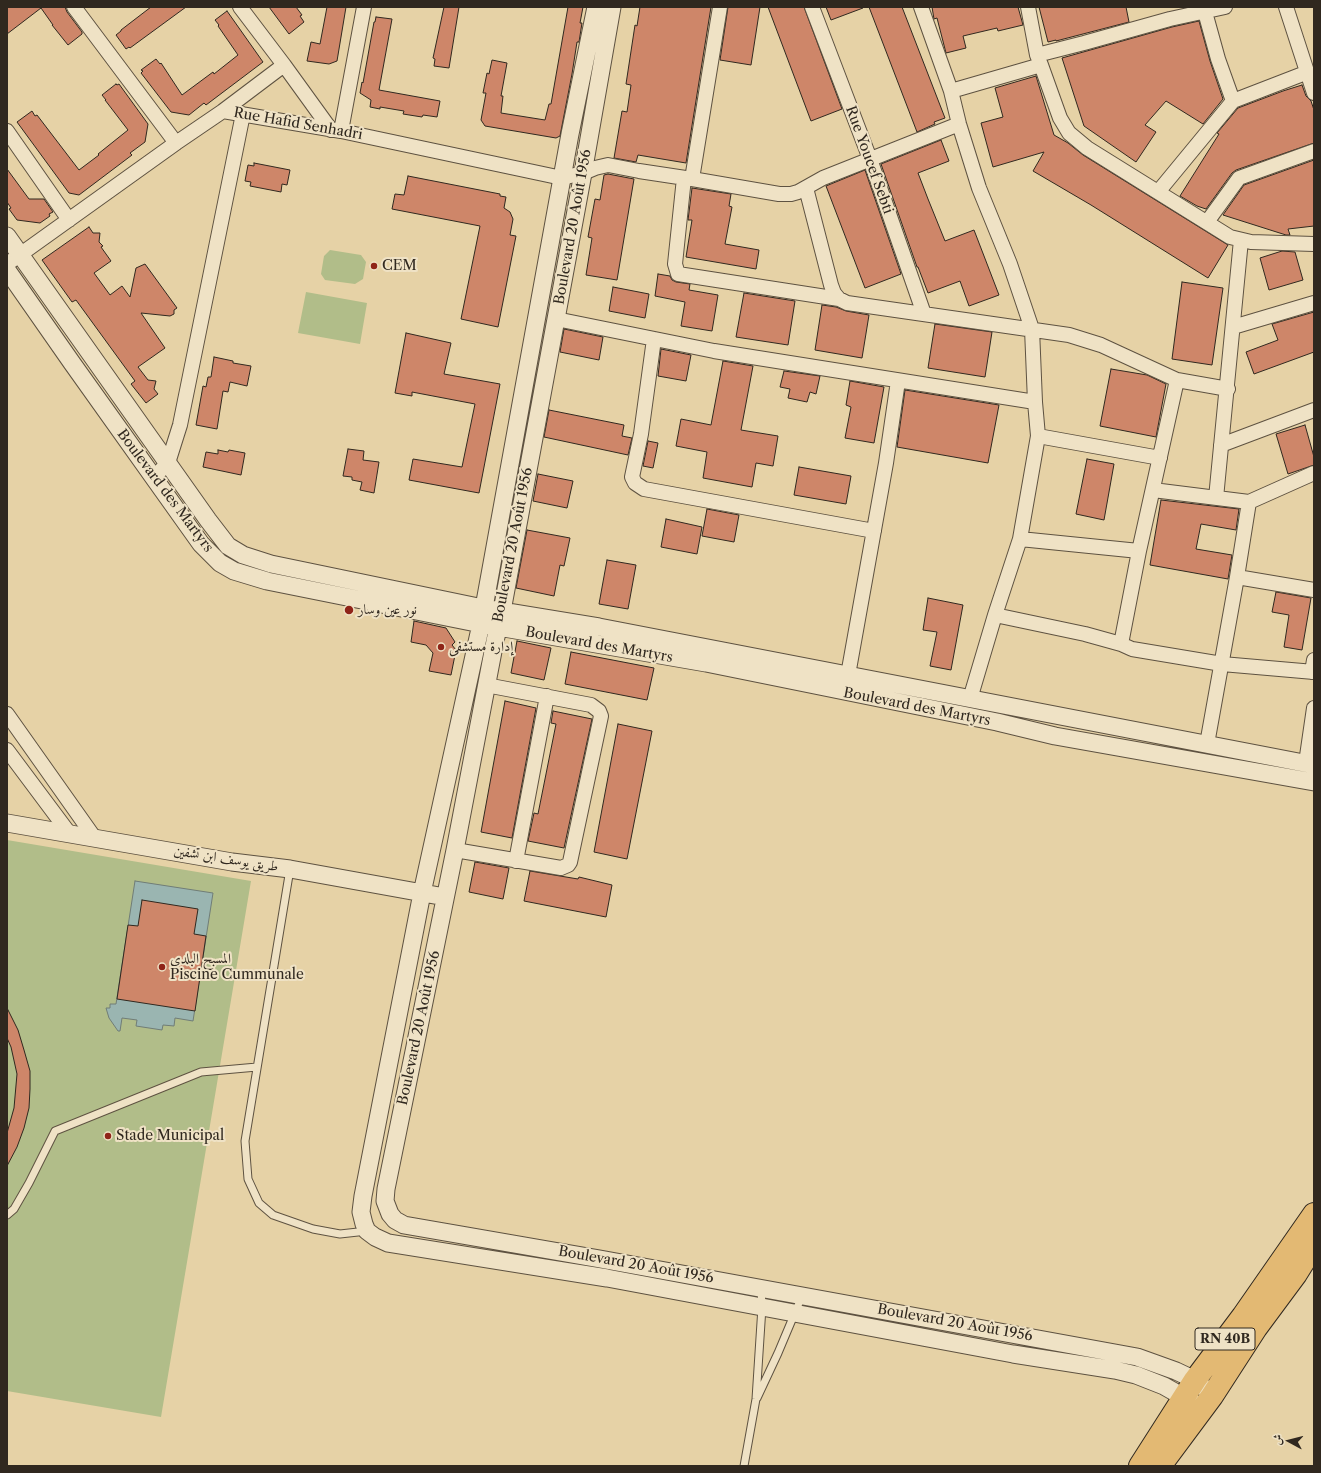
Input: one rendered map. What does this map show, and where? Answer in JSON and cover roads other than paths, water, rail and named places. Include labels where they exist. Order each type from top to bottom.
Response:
[{"type":"main road","name":"RN 40B","points":[[1140,1466],[1190,1388],[1314,1214]]},
{"type":"main road","name":"RN 40B","points":[[1160,1466],[1207,1402],[1256,1328],[1296,1274],[1314,1245]]},
{"type":"street","points":[[74,7],[176,143]]},
{"type":"street","points":[[240,7],[336,130]]},
{"type":"street","points":[[336,130],[364,7]]},
{"type":"street","name":"Boulevard 20 Août 1956","points":[[367,1231],[361,1212],[363,1196],[422,893],[481,624],[562,178],[596,7]]},
{"type":"street","name":"Boulevard 20 Août 1956","points":[[612,7],[583,173],[500,619],[386,1189],[385,1201],[390,1214],[395,1220],[404,1225],[802,1295],[1131,1356],[1176,1371],[1190,1388]]},
{"type":"street","points":[[720,7],[688,178],[675,264],[678,274],[839,299],[848,303],[1032,329],[1069,336],[1101,345],[1177,380],[1228,389]]},
{"type":"street","name":"Rue Youcef Sebti","points":[[812,7],[870,159],[924,314]]},
{"type":"street","points":[[921,7],[951,91],[959,124],[979,188],[1010,264],[1032,329],[1038,436],[1020,539],[970,698]]},
{"type":"street","points":[[1028,7],[1039,60],[1060,118],[1069,133],[1087,148],[1230,237],[1251,242],[1314,244]]},
{"type":"street","points":[[951,91],[1168,13],[1205,12],[1225,7]]},
{"type":"street","points":[[1286,7],[1314,93]]},
{"type":"street","points":[[1205,12],[1218,59],[1233,101]]},
{"type":"street","points":[[223,111],[284,65]]},
{"type":"street","points":[[1158,192],[1233,101],[1308,72]]},
{"type":"street","name":"Rue Hafid Senhadri","points":[[14,259],[223,111],[336,130],[562,178]]},
{"type":"street","points":[[153,478],[168,463],[180,425],[243,114]]},
{"type":"street","points":[[562,178],[608,165],[779,194],[791,194],[806,188],[822,178],[959,124]]},
{"type":"street","points":[[7,131],[69,220]]},
{"type":"street","points":[[1207,222],[1239,178],[1314,151]]},
{"type":"street","points":[[806,188],[825,267],[834,293],[839,299]]},
{"type":"street","name":"Boulevard des Martyrs","points":[[7,236],[14,259],[168,463],[222,539],[228,546],[242,555],[271,564],[483,608],[500,619],[706,663],[997,722],[1055,736],[1314,782]]},
{"type":"street","points":[[1216,498],[1228,389],[1241,240]]},
{"type":"street","name":"Boulevard des Martyrs","points":[[7,270],[201,544],[220,563],[234,571],[267,581],[481,624],[500,619],[599,627],[1310,764]]},
{"type":"street","points":[[1233,327],[1314,303]]},
{"type":"street","points":[[556,319],[714,351],[1035,402]]},
{"type":"street","points":[[654,339],[641,434],[632,477],[635,483],[644,488],[874,531]]},
{"type":"street","points":[[1121,644],[1177,380]]},
{"type":"street","points":[[848,675],[874,531],[898,381]]},
{"type":"street","points":[[1222,445],[1314,410]]},
{"type":"street","points":[[1038,436],[1160,458]]},
{"type":"street","points":[[1153,490],[1249,502],[1314,473]]},
{"type":"street","points":[[1208,744],[1249,502]]},
{"type":"street","points":[[1020,539],[1140,551]]},
{"type":"street","points":[[1237,577],[1314,590]]},
{"type":"street","points":[[995,615],[1085,634],[1121,644],[1132,649],[1222,664],[1313,668]]},
{"type":"street","points":[[455,850],[561,868],[568,865],[570,862],[601,716],[599,711],[591,705],[486,685]]},
{"type":"street","points":[[516,861],[547,696]]},
{"type":"street","points":[[1310,764],[1314,708]]},
{"type":"street","points":[[7,714],[94,837]]},
{"type":"street","points":[[7,750],[69,833]]},
{"type":"street","name":"طريق يوسف ابن تشفين","points":[[7,823],[232,862],[290,869],[445,897]]},
{"type":"street","points":[[367,1231],[395,1220]]},
{"type":"street","points":[[367,1231],[375,1237],[388,1243],[607,1278],[1013,1354],[1115,1370],[1164,1386],[1190,1388],[1207,1402]]},
{"type":"lane","points":[[290,869],[245,1141],[248,1179],[259,1203],[273,1215],[313,1229],[340,1234],[367,1231]]},
{"type":"lane","points":[[7,1215],[14,1209],[29,1183],[55,1131],[201,1072],[257,1067]]},
{"type":"lane","points":[[744,1466],[756,1400],[762,1306],[761,1288]]},
{"type":"lane","points":[[756,1400],[778,1353],[802,1295]]},
{"type":"water","name":"المسبح البلدي Piscine Cummunale","points":[[135,881],[213,893],[193,1021],[175,1018],[174,1026],[163,1025],[162,1030],[136,1026],[137,1020],[122,1018],[120,1031],[118,1031],[109,1018],[106,1008],[110,1008],[110,1004],[116,1004]]},
{"type":"place","name":"CEM","points":[[374,266]]},
{"type":"place","name":"نور عين وسار","points":[[349,610]]},
{"type":"place","name":"إدارة مستشفى","points":[[441,647]]},
{"type":"place","name":"المسبح البلدي Piscine Cummunale","points":[[162,967]]},
{"type":"place","name":"Stade Municipal","points":[[108,1136]]}]
